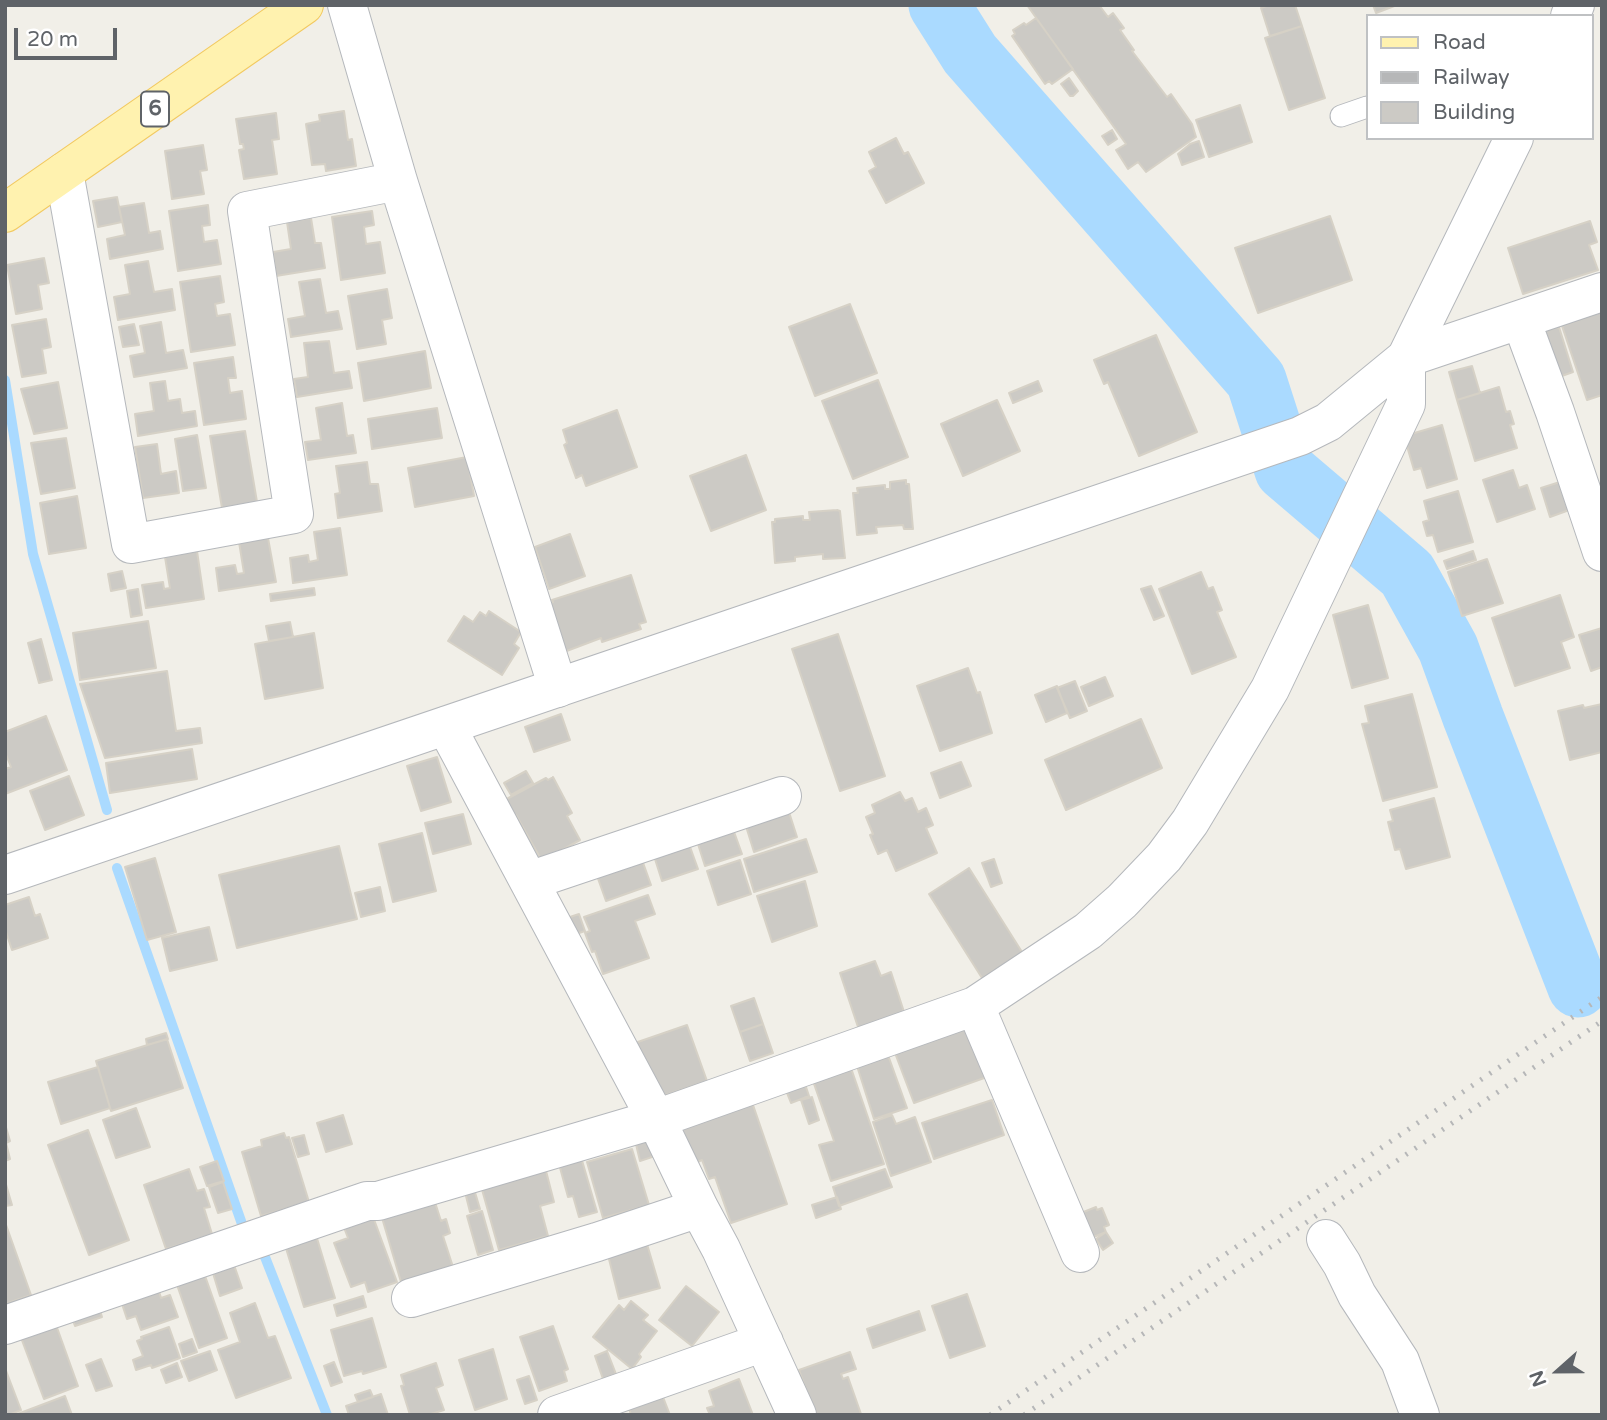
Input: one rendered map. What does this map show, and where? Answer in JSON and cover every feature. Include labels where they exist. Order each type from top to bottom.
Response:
[{"type":"main road","name":"6","points":[[5,213],[304,5]]},
{"type":"street","points":[[347,5],[398,181],[558,688]]},
{"type":"street","points":[[5,1325],[367,1201],[378,1201],[656,1119],[975,1006],[1088,931],[1122,901],[1164,857],[1190,822],[1270,690],[1406,404],[1406,358],[1513,140]]},
{"type":"street","points":[[64,172],[131,544],[294,514],[247,211],[398,181]]},
{"type":"street","points":[[5,875],[1300,436],[1328,422],[1406,358],[1602,292]]},
{"type":"street","points":[[1521,320],[1602,552]]},
{"type":"street","points":[[446,726],[656,1119],[698,1208],[721,1249],[797,1415]]},
{"type":"street","points":[[529,881],[782,796]]},
{"type":"street","points":[[975,1006],[1080,1252]]},
{"type":"street","points":[[411,1298],[597,1242],[698,1208]]},
{"type":"street","points":[[1325,1239],[1342,1264],[1357,1296],[1400,1362],[1420,1415]]},
{"type":"street","points":[[557,1415],[764,1342]]},
{"type":"lane","points":[[1341,116],[1366,107]]},
{"type":"building","points":[[1027,5],[1099,5],[1108,17],[1113,13],[1124,28],[1120,30],[1134,50],[1132,51],[1167,97],[1171,94],[1192,124],[1196,137],[1146,172],[1138,162],[1128,169],[1116,150],[1126,144]]},
{"type":"building","points":[[1269,5],[1295,5],[1302,26],[1270,36],[1261,8]]},
{"type":"building","points":[[1373,5],[1397,5],[1376,13]]},
{"type":"building","points":[[1036,18],[1073,69],[1052,84],[1049,81],[1045,84],[1012,36],[1015,34],[1013,30]]},
{"type":"building","points":[[1302,26],[1325,98],[1289,110],[1265,38]]},
{"type":"building","points":[[1069,78],[1078,91],[1073,96],[1070,96],[1061,84]]},
{"type":"building","points":[[1240,105],[1252,142],[1209,157],[1196,120]]},
{"type":"building","points":[[344,111],[348,140],[352,139],[356,166],[326,171],[325,164],[312,165],[306,124],[320,121],[319,115]]},
{"type":"building","points":[[276,113],[279,139],[272,140],[277,174],[244,179],[239,150],[244,149],[243,144],[240,144],[236,119]]},
{"type":"building","points":[[1112,130],[1117,139],[1108,145],[1102,136]]},
{"type":"building","points":[[896,138],[904,154],[908,152],[924,183],[886,203],[869,171],[876,167],[869,152]]},
{"type":"building","points":[[1199,141],[1204,157],[1182,165],[1178,154],[1190,144]]},
{"type":"building","points":[[203,145],[207,170],[200,171],[204,194],[172,199],[165,151]]},
{"type":"building","points":[[117,197],[122,222],[98,227],[93,201]]},
{"type":"building","points":[[144,203],[149,233],[160,231],[163,249],[110,259],[107,239],[125,235],[119,207]]},
{"type":"building","points":[[208,205],[210,225],[202,226],[204,242],[217,240],[221,264],[178,271],[169,211]]},
{"type":"building","points":[[372,211],[374,225],[364,227],[366,244],[380,242],[385,273],[341,280],[332,217]]},
{"type":"building","points":[[1330,216],[1352,280],[1258,313],[1235,248]]},
{"type":"building","points":[[311,218],[315,243],[321,243],[325,268],[276,276],[273,252],[291,249],[287,222]]},
{"type":"building","points":[[1590,221],[1597,242],[1589,245],[1598,270],[1523,294],[1508,248]]},
{"type":"building","points":[[44,258],[49,283],[38,285],[42,309],[16,314],[7,265]]},
{"type":"building","points":[[148,261],[154,292],[172,289],[175,310],[118,320],[114,297],[130,294],[125,265]]},
{"type":"building","points":[[220,276],[224,302],[215,304],[217,316],[230,314],[235,345],[191,352],[180,282]]},
{"type":"building","points":[[320,279],[326,313],[338,311],[342,329],[291,337],[288,319],[305,316],[299,282]]},
{"type":"building","points":[[387,289],[392,318],[382,320],[386,344],[357,349],[348,296]]},
{"type":"building","points":[[850,304],[877,373],[815,396],[789,327]]},
{"type":"building","points":[[1602,312],[1602,395],[1587,400],[1562,326]]},
{"type":"building","points":[[46,319],[51,347],[42,349],[46,373],[22,377],[12,325]]},
{"type":"building","points":[[161,322],[166,353],[183,350],[187,368],[134,377],[130,356],[145,353],[140,326]]},
{"type":"building","points":[[134,324],[139,345],[123,347],[119,327]]},
{"type":"building","points":[[1559,327],[1573,372],[1559,377],[1545,331]]},
{"type":"building","points":[[1156,335],[1197,432],[1139,456],[1108,382],[1104,384],[1094,360]]},
{"type":"building","points":[[329,341],[334,373],[349,371],[352,388],[297,397],[294,379],[308,377],[304,343]]},
{"type":"building","points":[[425,351],[431,388],[364,401],[358,363]]},
{"type":"building","points":[[233,357],[236,378],[228,378],[230,393],[242,391],[246,419],[204,425],[194,363]]},
{"type":"building","points":[[1472,366],[1480,393],[1457,400],[1449,372]]},
{"type":"building","points":[[878,380],[908,457],[853,479],[822,401]]},
{"type":"building","points":[[165,381],[168,401],[180,399],[182,413],[195,411],[197,426],[138,436],[135,414],[154,411],[150,383]]},
{"type":"building","points":[[1038,381],[1042,391],[1013,403],[1009,393]]},
{"type":"building","points":[[58,382],[67,428],[34,434],[21,389]]},
{"type":"building","points":[[1499,387],[1506,412],[1510,411],[1514,424],[1510,425],[1517,448],[1475,461],[1457,400]]},
{"type":"building","points":[[997,400],[1020,451],[963,476],[941,424]]},
{"type":"building","points":[[342,403],[347,436],[353,435],[356,453],[308,460],[305,442],[321,440],[316,408]]},
{"type":"building","points":[[437,408],[442,438],[372,449],[368,419]]},
{"type":"building","points":[[617,410],[637,467],[586,486],[582,475],[576,478],[564,445],[567,443],[563,430]]},
{"type":"building","points":[[1442,425],[1457,479],[1427,488],[1421,468],[1414,470],[1404,436]]},
{"type":"building","points":[[245,431],[257,502],[222,508],[210,436]]},
{"type":"building","points":[[197,435],[206,488],[183,491],[175,439]]},
{"type":"building","points":[[66,438],[75,488],[41,494],[31,443]]},
{"type":"building","points":[[157,444],[161,474],[176,471],[179,493],[143,498],[135,447]]},
{"type":"building","points":[[746,455],[766,510],[711,531],[690,476]]},
{"type":"building","points":[[467,457],[474,496],[415,507],[408,468]]},
{"type":"building","points":[[367,462],[370,484],[378,484],[382,511],[338,518],[335,494],[340,493],[336,466]]},
{"type":"building","points":[[1513,470],[1519,488],[1527,485],[1535,509],[1497,522],[1483,480]]},
{"type":"building","points":[[906,480],[906,484],[909,484],[913,529],[904,529],[903,525],[876,527],[877,533],[857,535],[853,493],[858,493],[857,488],[885,485],[885,489],[890,489],[890,482]]},
{"type":"building","points":[[1563,481],[1572,509],[1550,517],[1541,488]]},
{"type":"building","points":[[1458,491],[1473,542],[1438,552],[1433,535],[1427,536],[1423,522],[1429,520],[1424,501]]},
{"type":"building","points":[[77,496],[86,548],[49,554],[40,503]]},
{"type":"building","points":[[840,511],[845,558],[823,559],[823,554],[795,557],[795,561],[775,563],[772,522],[775,522],[775,519],[803,516],[803,520],[810,520],[809,512]]},
{"type":"building","points":[[340,528],[347,575],[293,583],[290,558],[308,555],[309,562],[318,560],[314,532]]},
{"type":"building","points":[[570,534],[585,576],[549,589],[535,547]]},
{"type":"building","points":[[268,538],[276,582],[219,591],[216,568],[235,565],[237,574],[244,573],[239,542]]},
{"type":"building","points":[[197,551],[204,599],[146,608],[142,585],[163,582],[164,589],[170,588],[165,557]]},
{"type":"building","points":[[1473,551],[1476,560],[1447,569],[1444,561]]},
{"type":"building","points":[[1487,559],[1503,603],[1462,616],[1448,572]]},
{"type":"building","points":[[122,571],[126,588],[111,591],[108,574]]},
{"type":"building","points":[[1201,572],[1208,589],[1213,587],[1222,610],[1217,612],[1236,657],[1192,674],[1159,589]]},
{"type":"building","points":[[631,575],[646,622],[639,624],[641,629],[602,642],[601,638],[564,652],[548,604],[553,602],[552,600]]},
{"type":"building","points":[[1151,586],[1164,616],[1154,620],[1141,589]]},
{"type":"building","points":[[314,588],[315,595],[271,601],[270,594]]},
{"type":"building","points":[[138,589],[142,615],[131,617],[127,591]]},
{"type":"building","points":[[1560,595],[1574,637],[1561,642],[1570,668],[1515,686],[1492,618]]},
{"type":"building","points":[[1368,605],[1388,678],[1352,688],[1333,615]]},
{"type":"building","points":[[489,611],[521,632],[514,644],[519,648],[502,675],[448,641],[464,616],[473,622],[480,612],[486,616]]},
{"type":"building","points":[[148,621],[156,668],[80,680],[73,633]]},
{"type":"building","points":[[290,622],[293,637],[269,641],[266,626]]},
{"type":"building","points":[[1602,628],[1602,667],[1591,671],[1579,635]]},
{"type":"building","points":[[314,633],[323,688],[265,699],[255,644]]},
{"type":"building","points":[[838,634],[885,776],[840,791],[792,649]]},
{"type":"building","points":[[41,639],[52,680],[39,683],[28,643]]},
{"type":"building","points":[[968,668],[977,693],[980,692],[992,733],[940,751],[917,686]]},
{"type":"building","points":[[167,671],[176,731],[200,728],[202,743],[105,758],[80,684]]},
{"type":"building","points":[[1105,677],[1113,696],[1089,706],[1081,687]]},
{"type":"building","points":[[1075,681],[1087,711],[1070,718],[1057,688]]},
{"type":"building","points":[[1057,686],[1067,713],[1046,722],[1035,695]]},
{"type":"building","points":[[1412,694],[1437,787],[1383,801],[1362,724],[1369,723],[1365,706]]},
{"type":"building","points":[[1602,704],[1602,752],[1570,760],[1558,711]]},
{"type":"building","points":[[561,714],[570,740],[534,752],[525,727]]},
{"type":"building","points":[[46,716],[67,770],[5,794],[5,769],[11,767],[5,752],[5,732]]},
{"type":"building","points":[[1141,719],[1162,768],[1066,810],[1045,760]]},
{"type":"building","points":[[192,749],[197,779],[110,793],[106,763]]},
{"type":"building","points":[[437,757],[451,802],[421,811],[407,766]]},
{"type":"building","points":[[961,762],[971,786],[940,798],[931,773]]},
{"type":"building","points":[[526,771],[533,783],[511,795],[504,783]]},
{"type":"building","points":[[69,776],[84,815],[45,830],[30,791]]},
{"type":"building","points":[[553,777],[572,813],[567,816],[580,840],[542,861],[516,815],[510,818],[501,802],[546,778],[548,780]]},
{"type":"building","points":[[900,792],[905,801],[912,798],[918,812],[926,808],[933,825],[926,828],[937,853],[896,871],[887,850],[878,854],[866,817],[875,813],[872,805]]},
{"type":"building","points":[[1434,798],[1450,857],[1406,869],[1400,849],[1395,850],[1388,822],[1393,821],[1390,810]]},
{"type":"building","points":[[788,809],[797,837],[754,852],[745,823]]},
{"type":"building","points":[[463,814],[471,844],[433,854],[425,823]]},
{"type":"building","points":[[733,829],[742,854],[705,866],[697,841]]},
{"type":"building","points":[[422,833],[436,891],[393,902],[379,844]]},
{"type":"building","points":[[806,839],[817,872],[754,892],[744,859]]},
{"type":"building","points":[[689,844],[698,869],[662,881],[654,856]]},
{"type":"building","points":[[339,846],[357,919],[237,948],[219,875]]},
{"type":"building","points":[[641,857],[651,885],[606,901],[596,873]]},
{"type":"building","points":[[155,858],[176,932],[147,940],[125,867]]},
{"type":"building","points":[[994,859],[1002,883],[991,887],[982,863]]},
{"type":"building","points":[[740,860],[751,894],[718,905],[707,871]]},
{"type":"building","points":[[969,868],[1022,952],[982,978],[929,894]]},
{"type":"building","points":[[805,881],[817,926],[772,942],[757,896]]},
{"type":"building","points":[[380,887],[385,911],[361,917],[355,893]]},
{"type":"building","points":[[648,895],[655,914],[635,921],[649,958],[603,974],[585,933],[590,931],[584,917]]},
{"type":"building","points":[[29,897],[35,916],[40,914],[48,938],[12,950],[5,929],[5,905]]},
{"type":"building","points":[[579,914],[585,931],[573,935],[567,918]]},
{"type":"building","points":[[209,927],[217,960],[170,971],[162,938]]},
{"type":"building","points":[[875,961],[881,976],[891,972],[905,1015],[859,1030],[840,973]]},
{"type":"building","points":[[754,998],[763,1024],[740,1032],[731,1006]]},
{"type":"building","points":[[763,1024],[773,1053],[750,1061],[740,1032]]},
{"type":"building","points":[[687,1025],[707,1081],[663,1096],[657,1080],[653,1082],[632,1044]]},
{"type":"building","points":[[968,1027],[987,1077],[914,1103],[895,1053]]},
{"type":"building","points":[[166,1033],[168,1039],[147,1045],[146,1039]]},
{"type":"building","points":[[167,1039],[183,1088],[111,1111],[96,1061]]},
{"type":"building","points":[[888,1055],[907,1108],[874,1119],[857,1066]]},
{"type":"building","points":[[98,1067],[110,1108],[61,1124],[48,1082]]},
{"type":"building","points":[[851,1068],[884,1164],[831,1181],[819,1145],[834,1141],[813,1081]]},
{"type":"building","points":[[804,1081],[809,1096],[791,1103],[785,1088]]},
{"type":"building","points":[[812,1097],[819,1120],[809,1124],[801,1100]]},
{"type":"building","points":[[992,1100],[1004,1135],[934,1159],[922,1123]]},
{"type":"building","points":[[752,1102],[787,1204],[731,1223],[715,1177],[709,1179],[702,1160],[693,1164],[680,1127]]},
{"type":"building","points":[[136,1108],[150,1147],[116,1158],[103,1120]]},
{"type":"building","points":[[343,1115],[352,1144],[326,1152],[317,1123]]},
{"type":"building","points":[[892,1115],[896,1124],[915,1117],[931,1162],[891,1176],[873,1122]]},
{"type":"building","points":[[5,1124],[10,1141],[6,1143],[10,1159],[5,1161]]},
{"type":"building","points":[[88,1130],[129,1240],[89,1255],[48,1145]]},
{"type":"building","points":[[284,1133],[286,1138],[289,1137],[309,1202],[261,1216],[242,1152],[262,1146],[261,1140]]},
{"type":"building","points":[[644,1133],[655,1156],[640,1161],[634,1136]]},
{"type":"building","points":[[304,1135],[309,1154],[298,1157],[292,1138]]},
{"type":"building","points":[[632,1149],[649,1205],[603,1218],[587,1162]]},
{"type":"building","points":[[581,1157],[597,1212],[579,1217],[573,1196],[568,1197],[559,1164]]},
{"type":"building","points":[[217,1161],[224,1181],[207,1186],[200,1167]]},
{"type":"building","points":[[545,1167],[554,1202],[540,1206],[548,1236],[499,1250],[481,1186]]},
{"type":"building","points":[[189,1169],[197,1191],[204,1189],[210,1207],[204,1208],[212,1234],[166,1249],[144,1185]]},
{"type":"building","points":[[885,1169],[892,1187],[839,1206],[833,1187]]},
{"type":"building","points":[[5,1181],[12,1205],[5,1206]]},
{"type":"building","points":[[223,1182],[232,1209],[218,1213],[209,1187]]},
{"type":"building","points":[[474,1189],[480,1209],[470,1212],[465,1192]]},
{"type":"building","points":[[433,1196],[441,1221],[446,1219],[450,1233],[443,1236],[453,1267],[401,1282],[380,1211]]},
{"type":"building","points":[[837,1197],[841,1209],[816,1218],[812,1205]]},
{"type":"building","points":[[1096,1207],[1097,1210],[1102,1208],[1109,1225],[1104,1227],[1106,1232],[1091,1238],[1081,1213]]},
{"type":"building","points":[[482,1211],[493,1250],[478,1255],[467,1216]]},
{"type":"building","points":[[372,1214],[397,1282],[368,1292],[365,1282],[351,1287],[334,1243],[348,1238],[343,1225]]},
{"type":"building","points":[[5,1222],[31,1295],[5,1304]]},
{"type":"building","points":[[1106,1232],[1113,1243],[1103,1250],[1096,1239]]},
{"type":"building","points":[[316,1235],[335,1298],[304,1307],[285,1245]]},
{"type":"building","points":[[647,1244],[660,1288],[619,1299],[608,1255]]},
{"type":"building","points":[[233,1262],[242,1288],[220,1296],[212,1270]]},
{"type":"building","points":[[204,1273],[227,1338],[199,1348],[176,1282]]},
{"type":"building","points":[[686,1286],[719,1312],[692,1346],[659,1320]]},
{"type":"building","points":[[158,1288],[161,1298],[170,1295],[178,1317],[141,1330],[136,1316],[127,1319],[121,1301]]},
{"type":"building","points":[[967,1294],[985,1346],[950,1358],[932,1306]]},
{"type":"building","points":[[363,1296],[366,1307],[337,1316],[334,1305]]},
{"type":"building","points":[[631,1301],[648,1315],[643,1320],[657,1331],[639,1354],[641,1357],[632,1369],[593,1337],[619,1305],[624,1310]]},
{"type":"building","points":[[255,1303],[268,1338],[275,1336],[291,1378],[236,1398],[218,1350],[240,1342],[230,1313]]},
{"type":"building","points":[[99,1307],[102,1317],[75,1326],[71,1315]]},
{"type":"building","points":[[919,1311],[925,1330],[873,1348],[867,1329]]},
{"type":"building","points":[[372,1318],[386,1367],[344,1376],[331,1330]]},
{"type":"building","points":[[55,1322],[78,1386],[44,1399],[20,1335]]},
{"type":"building","points":[[553,1326],[568,1369],[564,1371],[567,1381],[539,1391],[520,1337]]},
{"type":"building","points":[[169,1327],[180,1358],[152,1368],[151,1365],[136,1370],[133,1360],[143,1356],[137,1341]]},
{"type":"building","points":[[192,1339],[197,1352],[183,1357],[179,1344]]},
{"type":"building","points":[[493,1349],[507,1399],[475,1410],[459,1360]]},
{"type":"building","points":[[210,1351],[217,1370],[189,1381],[181,1361]]},
{"type":"building","points":[[607,1351],[616,1374],[603,1379],[595,1356]]},
{"type":"building","points":[[850,1352],[856,1369],[841,1374],[843,1379],[848,1377],[861,1414],[815,1415],[799,1370]]},
{"type":"building","points":[[101,1359],[112,1386],[96,1391],[86,1365]]},
{"type":"building","points":[[334,1362],[342,1382],[331,1386],[324,1366]]},
{"type":"building","points":[[177,1363],[182,1377],[166,1383],[161,1370]]},
{"type":"building","points":[[436,1363],[443,1385],[436,1388],[444,1410],[428,1415],[410,1415],[401,1386],[404,1385],[401,1375]]},
{"type":"building","points":[[5,1368],[21,1410],[9,1415],[5,1415]]},
{"type":"building","points":[[529,1376],[537,1400],[525,1404],[517,1380]]},
{"type":"building","points":[[739,1379],[753,1415],[710,1415],[707,1408],[714,1406],[709,1391]]},
{"type":"building","points":[[370,1390],[373,1397],[358,1402],[355,1395]]},
{"type":"building","points":[[381,1394],[388,1415],[349,1415],[346,1406]]},
{"type":"building","points":[[65,1396],[72,1415],[15,1415]]},
{"type":"building","points":[[663,1397],[670,1415],[631,1415],[629,1408]]},
{"type":"waterway","points":[[939,5],[970,54],[1256,380],[1285,470],[1407,574],[1448,648],[1578,987]]},
{"type":"waterway","points":[[5,380],[33,554],[107,810]]},
{"type":"waterway","points":[[117,868],[242,1224],[248,1233]]},
{"type":"waterway","points":[[258,1246],[265,1257],[327,1415]]},
{"type":"railway","points":[[990,1415],[1602,997]]},
{"type":"railway","points":[[1024,1415],[1602,1021]]}]
